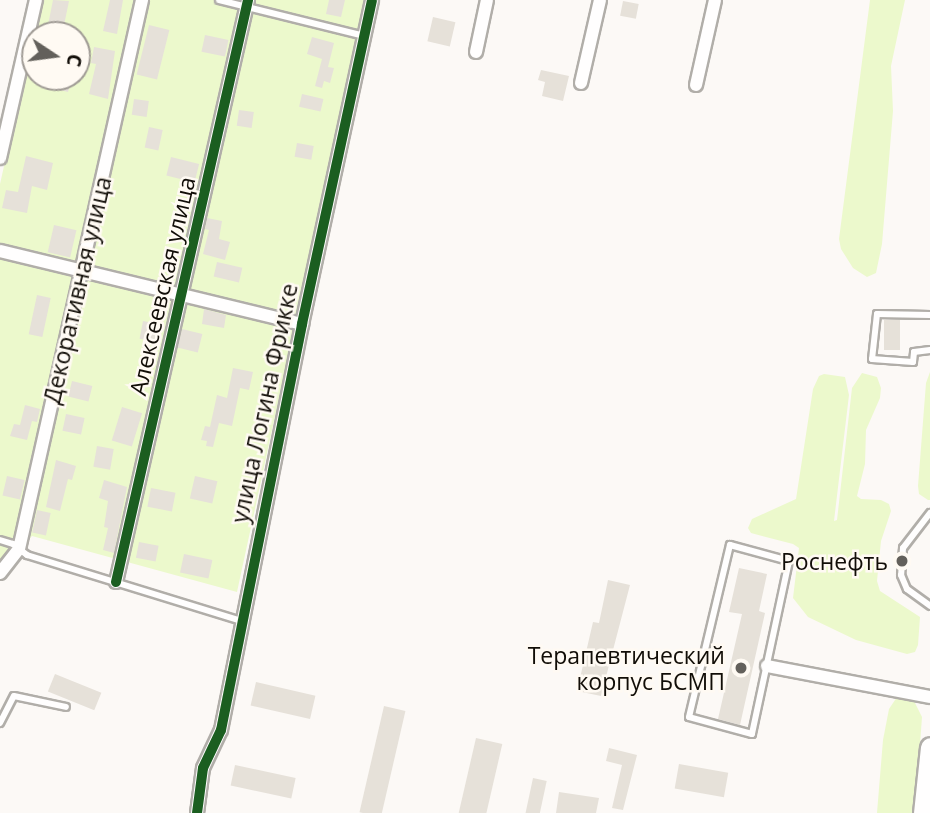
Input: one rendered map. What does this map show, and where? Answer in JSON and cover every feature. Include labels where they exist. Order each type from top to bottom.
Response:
[{"type":"main road","points":[[923,813],[930,747]]},
{"type":"street","points":[[0,158],[36,0]]},
{"type":"street","name":"Декоративная улица","points":[[0,573],[19,549],[142,0]]},
{"type":"street","name":"улица Логина Фрикке","points":[[197,813],[203,768],[221,730],[302,324],[372,0]]},
{"type":"street","points":[[476,52],[487,0]]},
{"type":"street","points":[[581,83],[600,0]]},
{"type":"street","points":[[696,85],[715,0]]},
{"type":"street","name":"Алексеевская улица","points":[[117,582],[247,3]]},
{"type":"street","points":[[0,251],[302,324]]},
{"type":"street","points":[[767,666],[930,697]]},
{"type":"lane","points":[[219,0],[247,3],[364,36]]},
{"type":"lane","points":[[930,315],[877,314],[872,359],[913,362],[914,352],[930,349]]},
{"type":"lane","points":[[930,513],[903,548],[901,575],[907,589],[930,606]]},
{"type":"lane","points":[[0,540],[27,555],[241,621]]},
{"type":"lane","points":[[730,545],[789,561],[767,666],[752,734],[689,717],[730,545]]},
{"type":"lane","points":[[0,723],[14,696],[66,707]]},
{"type":"green space","points":[[41,0],[365,0],[237,592],[32,536],[0,574],[0,184],[21,90],[91,91],[91,21],[36,21]]},
{"type":"green space","points":[[870,0],[905,0],[891,66],[893,111],[882,244],[876,273],[867,277],[853,268],[841,249],[839,239]]},
{"type":"green space","points":[[930,372],[928,500],[919,494],[918,486],[926,383]]},
{"type":"green space","points":[[862,373],[877,377],[881,388],[880,398],[866,430],[865,464],[857,496],[889,504],[891,511],[881,541],[877,581],[880,591],[920,617],[918,645],[915,652],[907,654],[856,640],[808,617],[793,598],[799,548],[751,533],[748,528],[752,519],[796,499],[813,389],[819,376],[824,374],[845,377],[849,395],[834,521],[837,520],[852,388]]},
{"type":"green space","points":[[897,697],[914,701],[922,717],[915,813],[877,813],[883,740],[889,709]]},
{"type":"building","points":[[53,0],[69,1],[65,21],[49,21]]},
{"type":"building","points":[[110,0],[123,0],[117,34],[103,31]]},
{"type":"building","points":[[329,0],[345,0],[341,17],[326,14]]},
{"type":"building","points":[[623,1],[639,4],[636,19],[620,16]]},
{"type":"building","points":[[433,17],[455,22],[450,47],[427,41]]},
{"type":"building","points":[[149,25],[169,30],[157,80],[137,74]]},
{"type":"building","points":[[205,35],[228,40],[225,57],[201,52]]},
{"type":"building","points":[[312,37],[334,43],[328,67],[334,68],[330,83],[324,81],[322,88],[315,86],[322,59],[307,54]]},
{"type":"building","points":[[94,47],[115,51],[108,99],[89,94],[96,64],[91,63]]},
{"type":"building","points":[[541,70],[569,76],[563,101],[542,96],[545,82],[538,80]]},
{"type":"building","points":[[302,94],[323,99],[321,112],[299,107]]},
{"type":"building","points":[[134,99],[149,101],[147,117],[132,115]]},
{"type":"building","points":[[239,110],[254,112],[252,128],[237,126]]},
{"type":"building","points":[[149,127],[163,130],[158,150],[145,148]]},
{"type":"building","points":[[297,143],[314,146],[311,160],[295,157]]},
{"type":"building","points":[[26,156],[53,163],[47,190],[32,186],[27,213],[2,208],[6,190],[18,192]]},
{"type":"building","points":[[171,157],[199,164],[195,182],[166,175]]},
{"type":"building","points":[[207,218],[222,221],[219,239],[230,242],[225,260],[203,254],[209,230],[205,229]]},
{"type":"building","points":[[54,225],[76,230],[70,257],[48,252]]},
{"type":"building","points":[[217,262],[242,268],[239,282],[214,277]]},
{"type":"building","points":[[37,295],[51,298],[42,337],[29,334]]},
{"type":"building","points":[[204,309],[226,315],[224,328],[202,324]]},
{"type":"building","points":[[884,320],[900,320],[900,350],[884,350]]},
{"type":"building","points":[[143,321],[158,324],[154,342],[140,339]]},
{"type":"building","points":[[182,329],[202,334],[198,353],[177,347]]},
{"type":"building","points":[[233,368],[253,372],[249,390],[240,388],[232,426],[219,423],[213,447],[206,446],[207,441],[201,440],[205,426],[210,427],[217,395],[227,398]]},
{"type":"building","points":[[72,381],[92,386],[89,402],[68,397]]},
{"type":"building","points":[[25,405],[40,409],[37,422],[32,421],[27,440],[10,436],[14,424],[20,425]]},
{"type":"building","points":[[122,407],[142,413],[132,447],[112,440]]},
{"type":"building","points":[[66,414],[85,418],[81,435],[62,431]]},
{"type":"building","points":[[97,446],[114,449],[110,470],[93,467]]},
{"type":"building","points":[[56,460],[76,466],[72,480],[68,479],[60,511],[46,507]]},
{"type":"building","points":[[7,476],[25,480],[20,500],[3,495]]},
{"type":"building","points":[[195,476],[217,481],[212,504],[190,498]]},
{"type":"building","points":[[104,480],[127,487],[114,553],[103,550],[108,528],[104,527],[108,501],[99,498]]},
{"type":"building","points":[[151,488],[176,493],[172,511],[147,507]]},
{"type":"building","points":[[37,510],[51,513],[46,535],[32,532]]},
{"type":"building","points":[[139,542],[159,546],[156,562],[136,558]]},
{"type":"building","points":[[184,554],[212,560],[208,579],[180,573]]},
{"type":"building","name":"Терапевтический корпус БСМП","points":[[739,568],[767,574],[759,611],[765,613],[740,725],[718,719],[742,614],[729,612]]},
{"type":"building","points":[[608,580],[630,585],[601,696],[577,691],[593,622],[599,623]]},
{"type":"building","points":[[55,674],[101,693],[94,710],[48,692]]},
{"type":"building","points":[[256,682],[315,696],[310,719],[251,705]]},
{"type":"building","points":[[384,706],[405,711],[382,813],[359,812]]},
{"type":"building","points":[[476,738],[502,744],[486,813],[459,813]]},
{"type":"building","points":[[609,748],[637,755],[623,810],[612,808],[622,765],[606,761]]},
{"type":"building","points":[[679,764],[728,773],[724,797],[675,789]]},
{"type":"building","points":[[235,765],[296,778],[291,798],[231,786]]},
{"type":"building","points":[[533,778],[547,781],[540,813],[526,813]]},
{"type":"building","points":[[559,792],[599,798],[596,813],[556,813]]},
{"type":"cycle path","points":[[116,582],[248,0]]},
{"type":"cycle path","points":[[197,813],[203,768],[221,730],[302,324],[372,0]]},
{"type":"place","name":"Роснефть","points":[[902,561]]},
{"type":"place","name":"Терапевтический корпус БСМП","points":[[741,668]]}]
